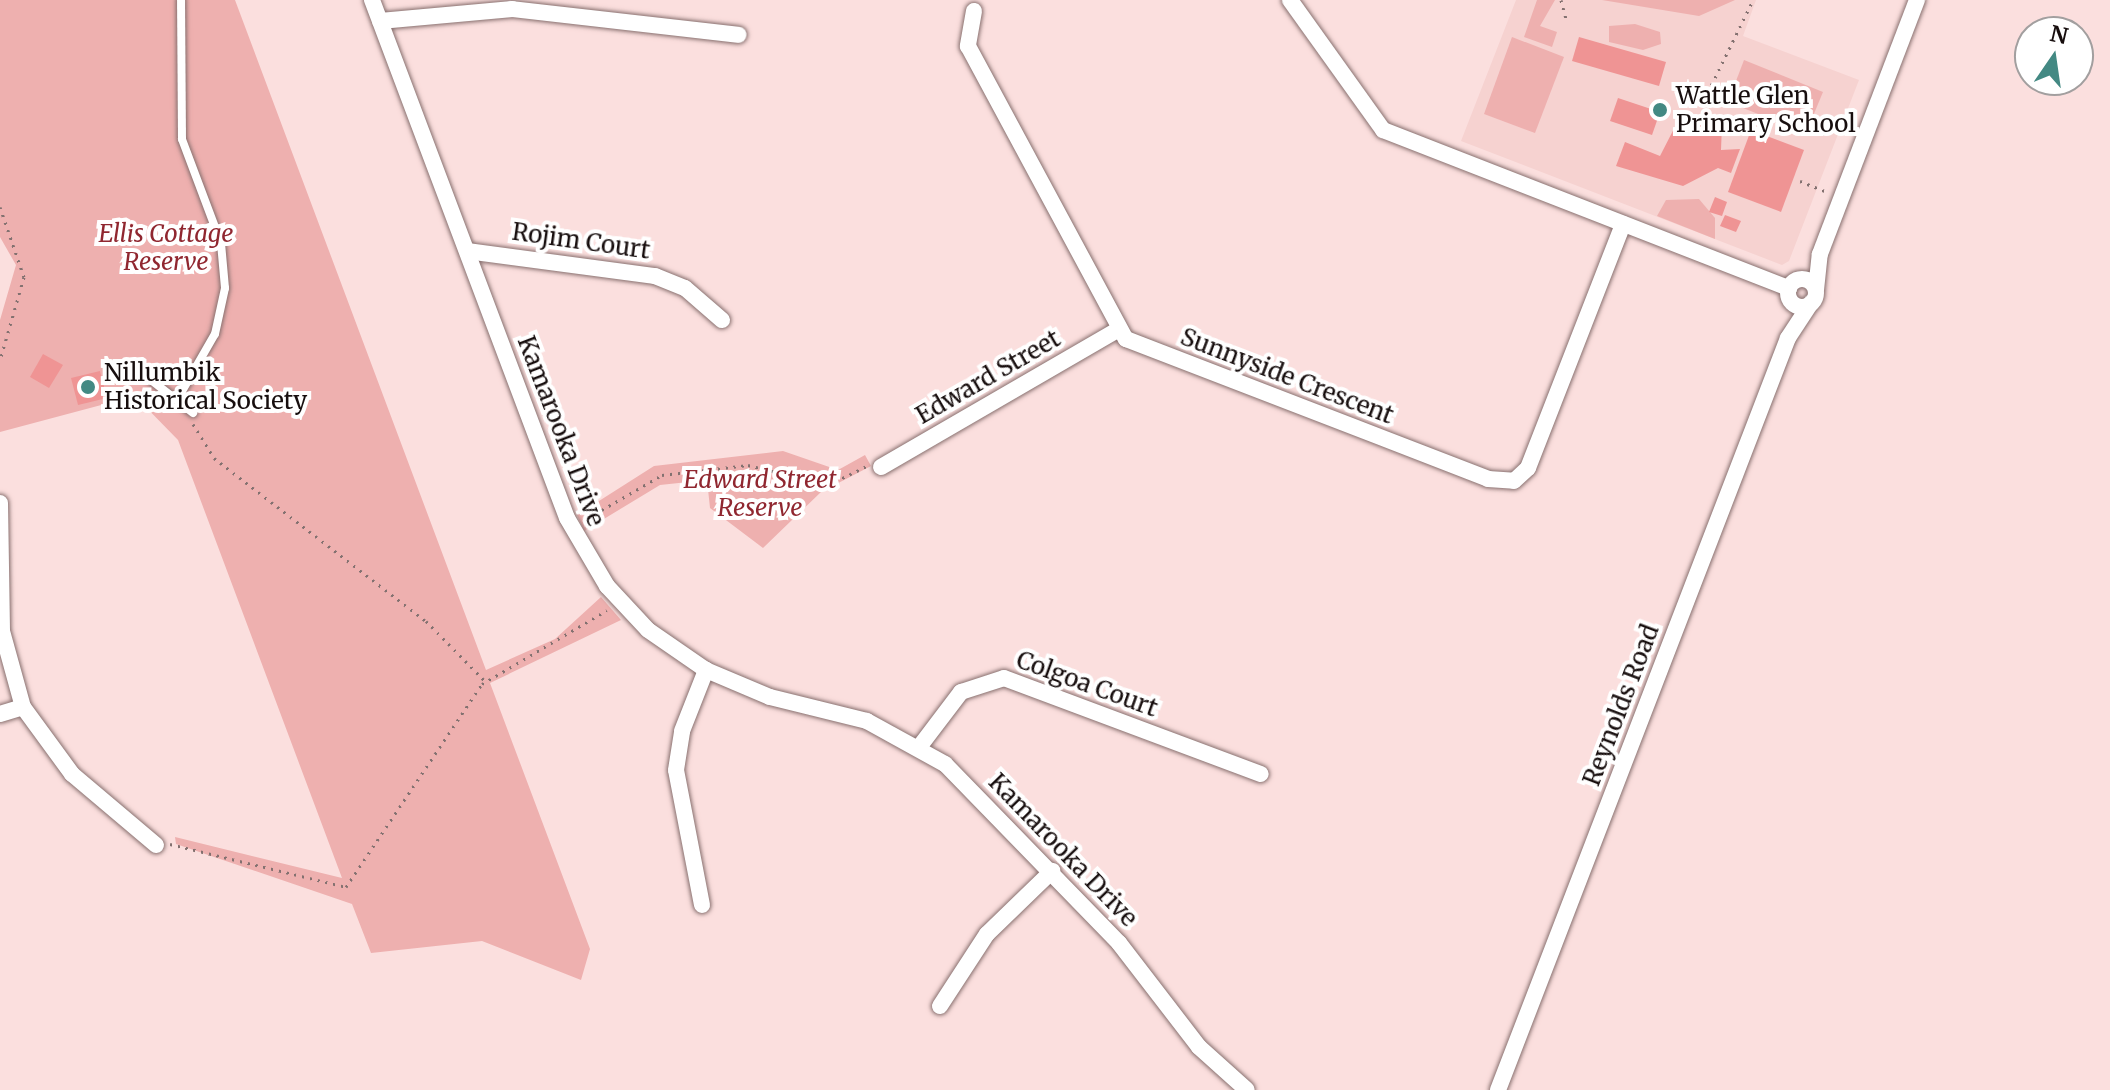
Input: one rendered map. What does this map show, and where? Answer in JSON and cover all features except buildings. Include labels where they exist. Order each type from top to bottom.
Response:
[{"type":"street","name":"Kamarooka Drive","points":[[372,0],[567,518],[619,601],[706,670],[770,697],[867,721],[920,746],[1052,871],[1131,957],[1199,1047],[1247,1090]]},
{"type":"street","points":[[1290,0],[1383,130],[1814,297]]},
{"type":"street","points":[[1788,338],[1814,297],[1820,254],[1917,0]]},
{"type":"street","points":[[975,8],[968,46],[1119,329]]},
{"type":"street","points":[[380,21],[512,9],[739,35]]},
{"type":"street","name":"Sunnyside Crescent","points":[[1119,329],[1129,341],[1510,482],[1532,461],[1623,224]]},
{"type":"street","name":"Rojim Court","points":[[467,251],[655,276],[685,288],[722,320]]},
{"type":"street","points":[[1788,338],[1792,289],[1820,254]]},
{"type":"street","points":[[1792,289],[1814,297]]},
{"type":"street","name":"Edward Street","points":[[880,465],[1119,329]]},
{"type":"street","name":"Reynolds Road","points":[[1498,1090],[1788,338]]},
{"type":"street","points":[[0,503],[2,631],[23,707],[72,774],[156,845]]},
{"type":"street","points":[[702,905],[676,770],[682,731],[706,670]]},
{"type":"street","name":"Colgoa Court","points":[[920,746],[961,692],[1004,678],[1261,774]]},
{"type":"street","points":[[0,714],[23,707]]},
{"type":"street","points":[[940,1006],[987,934],[1052,871]]},
{"type":"lane","points":[[177,400],[215,334],[225,288],[221,243],[182,139],[181,0]]},
{"type":"lane","points":[[146,376],[193,413]]},
{"type":"path","points":[[1561,0],[1567,22]]},
{"type":"path","points":[[1708,92],[1753,0]]},
{"type":"path","points":[[1800,181],[1825,191]]},
{"type":"path","points":[[0,207],[24,277],[0,360]]},
{"type":"path","points":[[193,413],[194,431],[214,458],[426,621],[485,681]]},
{"type":"path","points":[[588,518],[662,475],[748,465],[828,485],[880,465]]},
{"type":"path","points":[[156,845],[346,887],[485,681],[619,601]]},
{"type":"shaded area","name":"Wattle Glen Primary School","points":[[1516,0],[1756,0],[1743,36],[1859,80],[1789,261],[1782,265],[1461,141]]},
{"type":"green space","name":"Ellis Cottage Reserve","points":[[0,0],[235,0],[486,670],[555,639],[601,597],[621,620],[490,683],[590,949],[581,980],[482,941],[371,953],[352,904],[176,844],[175,837],[342,878],[178,440],[135,396],[0,432],[0,320],[16,265],[0,237]]},
{"type":"green space","points":[[1537,0],[1555,0],[1540,26],[1557,32],[1552,47],[1524,37]]},
{"type":"green space","points":[[1602,0],[1735,0],[1699,16]]},
{"type":"green space","points":[[1635,24],[1660,32],[1661,44],[1643,50],[1609,42],[1609,26]]},
{"type":"green space","points":[[1512,37],[1564,57],[1535,133],[1484,114]]},
{"type":"green space","points":[[1744,60],[1823,92],[1806,133],[1728,102]]},
{"type":"green space","points":[[1699,199],[1715,218],[1715,239],[1657,216],[1666,200]]},
{"type":"green space","name":"Edward Street Reserve","points":[[783,451],[838,470],[865,455],[871,466],[821,492],[763,548],[710,508],[707,480],[660,485],[584,531],[577,515],[654,466]]},
{"type":"place","name":"Wattle Glen Primary School","points":[[1660,110]]},
{"type":"place","name":"Nillumbik Historical Society","points":[[88,387]]}]
